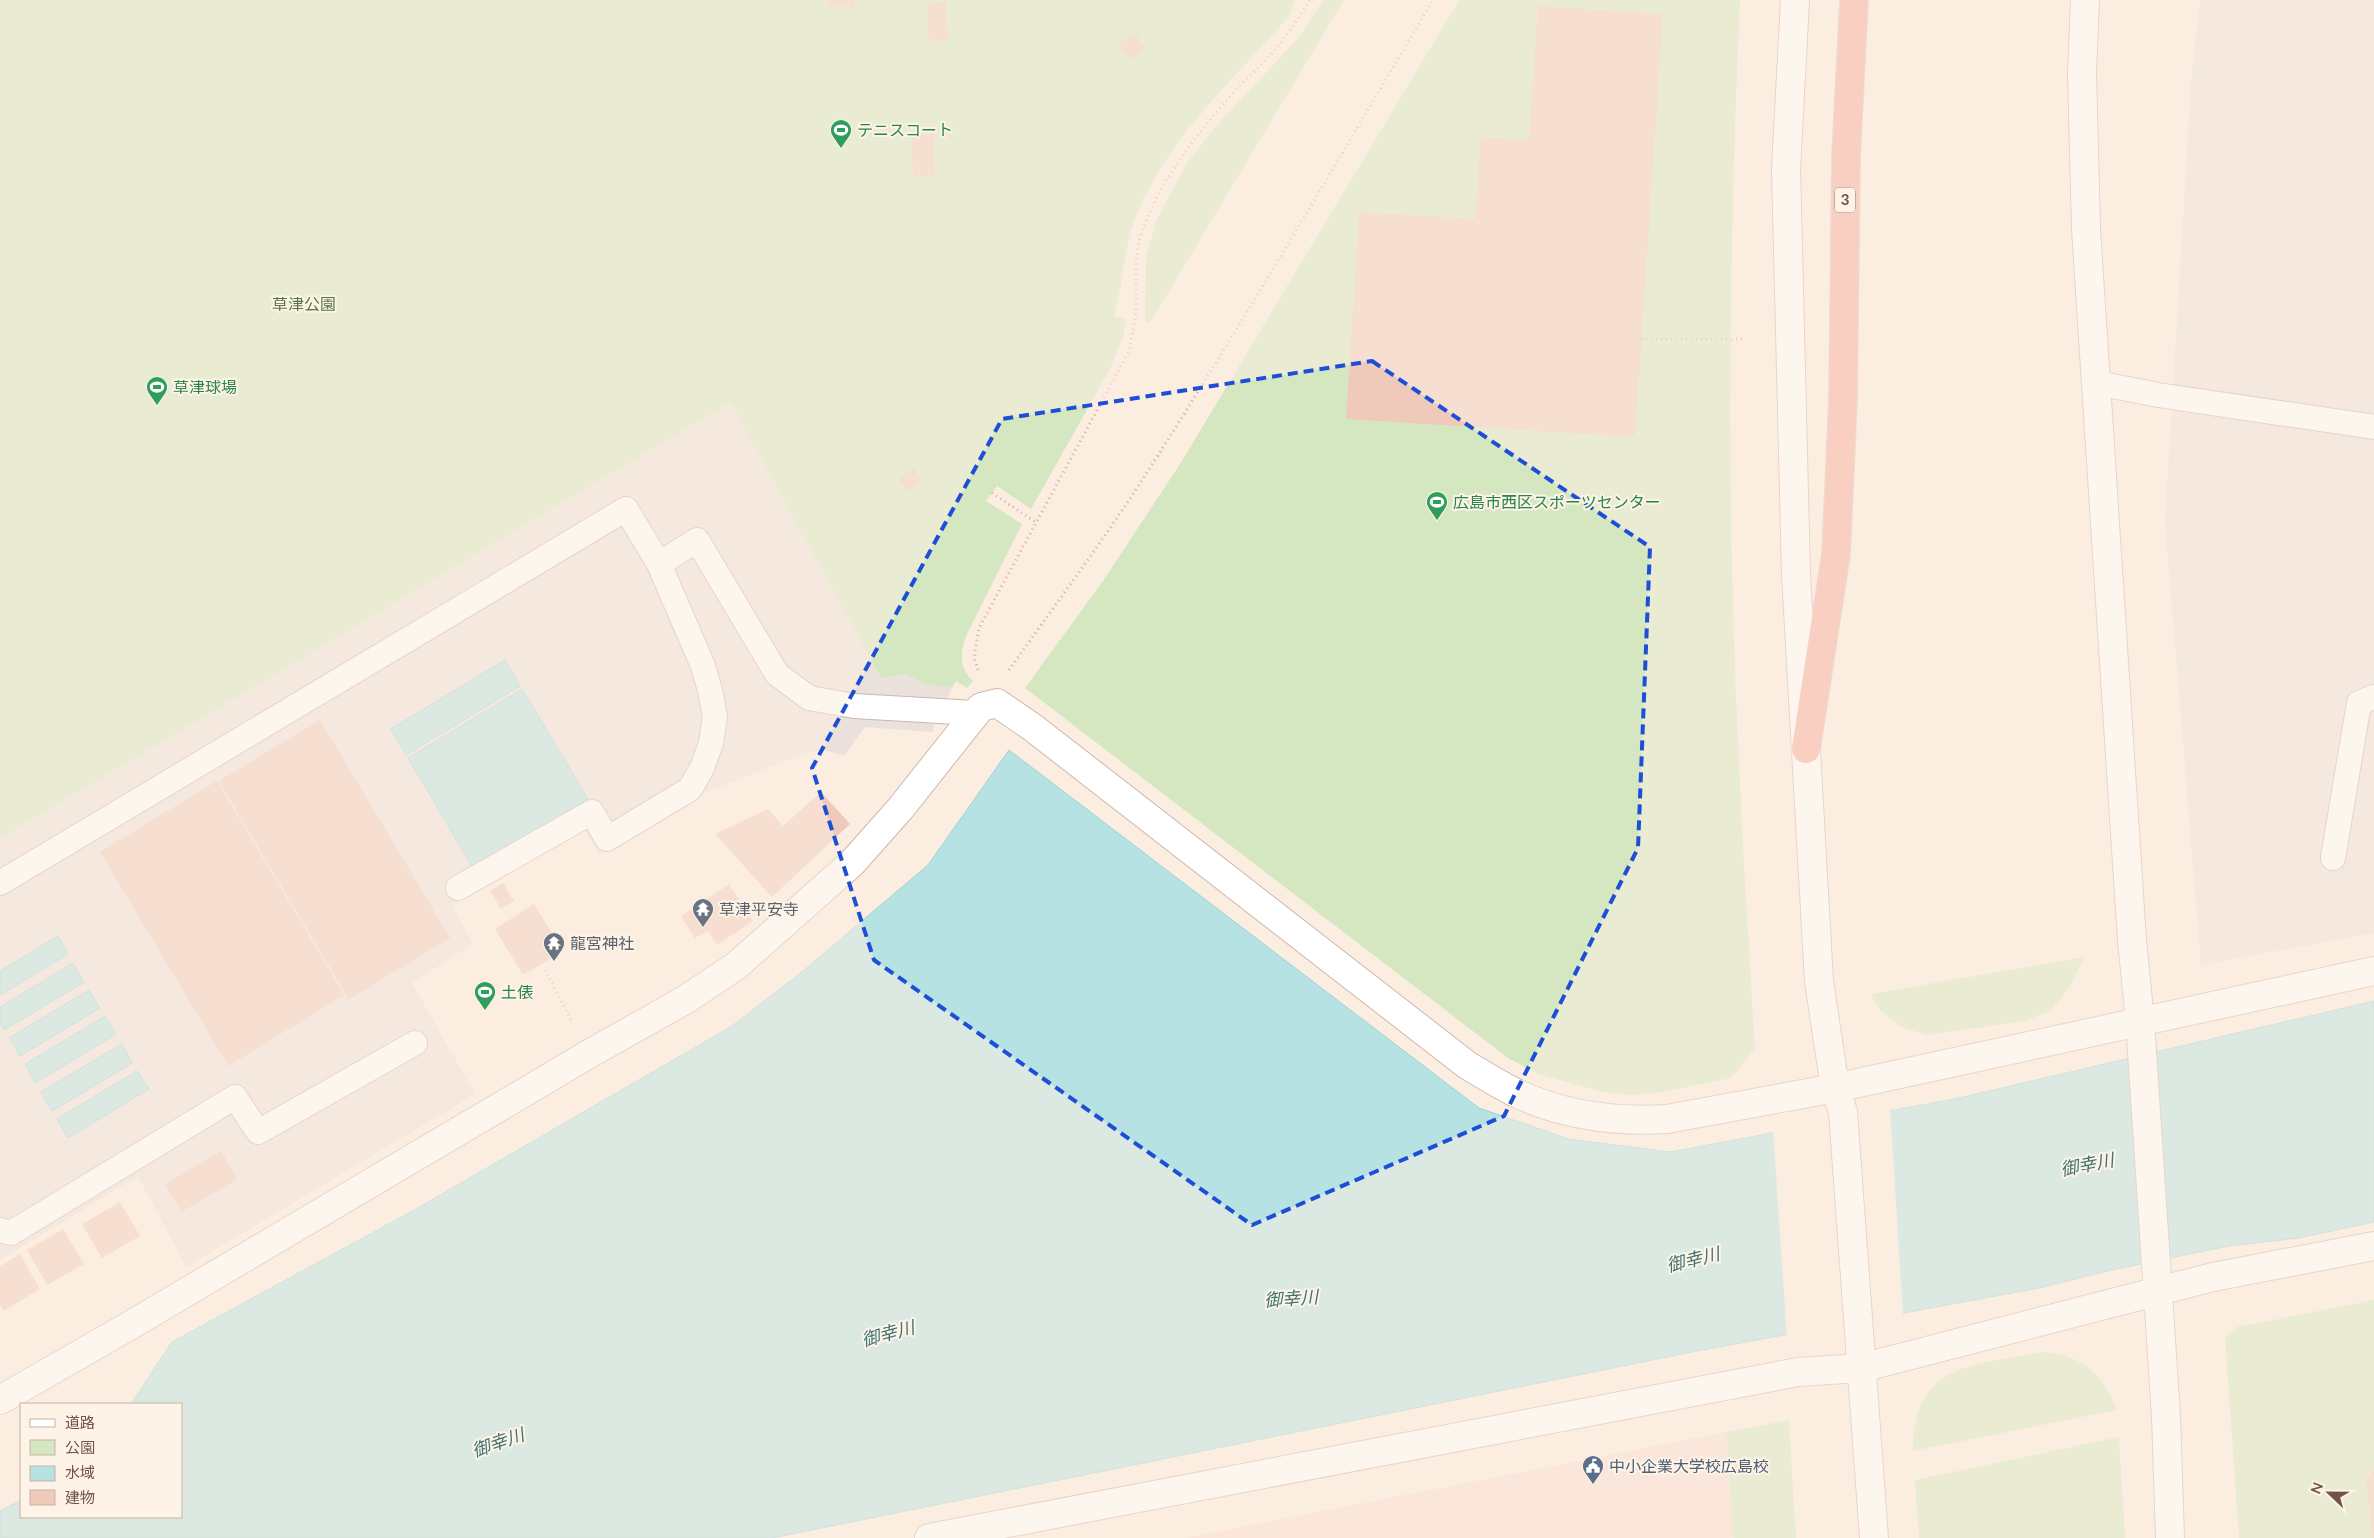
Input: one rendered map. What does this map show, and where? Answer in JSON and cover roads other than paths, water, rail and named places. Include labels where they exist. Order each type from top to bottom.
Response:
[{"type":"highway","name":"3","points":[[1806,749],[1836,554],[1843,400],[1846,157],[1854,0]]},
{"type":"street","points":[[1795,0],[1786,169],[1796,574],[1820,982],[1839,1100],[1874,1538]]},
{"type":"street","points":[[2085,0],[2082,72],[2086,229],[2132,941],[2140,1021],[2166,1416],[2170,1538]]},
{"type":"street","points":[[0,1400],[146,1316],[589,1054],[685,1000],[736,966],[852,862],[986,708],[1047,739],[1467,1065],[1514,1092],[1540,1102],[1592,1116],[1643,1121],[1839,1100],[2140,1021],[2374,971]]},
{"type":"street","points":[[929,1538],[1018,1530],[1798,1372],[1861,1368],[2213,1277],[2374,1246]]},
{"type":"lane","points":[[2097,383],[2158,395],[2374,427]]},
{"type":"lane","points":[[0,883],[626,509],[659,564],[703,666],[715,717],[710,743],[702,768],[690,789],[607,839],[592,812],[458,888]]},
{"type":"lane","points":[[659,564],[697,540],[777,674],[809,698],[854,706],[986,708]]},
{"type":"lane","points":[[2333,858],[2359,702],[2374,697]]},
{"type":"lane","points":[[0,1230],[11,1233],[235,1097],[258,1132],[416,1043]]},
{"type":"water","points":[[505,660],[520,686],[406,755],[391,729]]},
{"type":"water","points":[[522,689],[588,799],[473,868],[408,758]]},
{"type":"water","name":"御幸川","points":[[1009,750],[1479,1108],[1569,1139],[1670,1152],[1959,1098],[2374,1001],[2374,1222],[2299,1238],[2229,1246],[2107,1271],[2039,1288],[1692,1352],[772,1538],[0,1538],[0,1511],[20,1501],[20,1518],[182,1518],[182,1403],[132,1403],[172,1342],[416,1209],[732,1026],[803,971],[928,865]]},
{"type":"water","points":[[58,936],[68,954],[0,995],[0,971]]},
{"type":"water","points":[[73,963],[84,982],[4,1030],[0,1023],[0,1007]]},
{"type":"water","points":[[89,990],[100,1008],[20,1056],[9,1038]]},
{"type":"water","points":[[105,1016],[116,1034],[35,1083],[25,1064]]},
{"type":"water","points":[[122,1044],[132,1063],[52,1111],[41,1092]]},
{"type":"water","points":[[137,1071],[149,1089],[68,1138],[57,1119]]},
{"type":"place","name":"テニスコート","points":[[841,149]]},
{"type":"place","name":"草津球場","points":[[157,406]]},
{"type":"place","name":"広島市西区スポーツセンター","points":[[1437,521]]},
{"type":"place","name":"草津平安寺","points":[[703,928]]},
{"type":"place","name":"龍宮神社","points":[[554,962]]},
{"type":"place","name":"土俵","points":[[485,1011]]},
{"type":"place","name":"中小企業大学校広島校","points":[[1593,1485]]},
{"type":"park label","name":"草津公園","points":[[304,304]]}]
